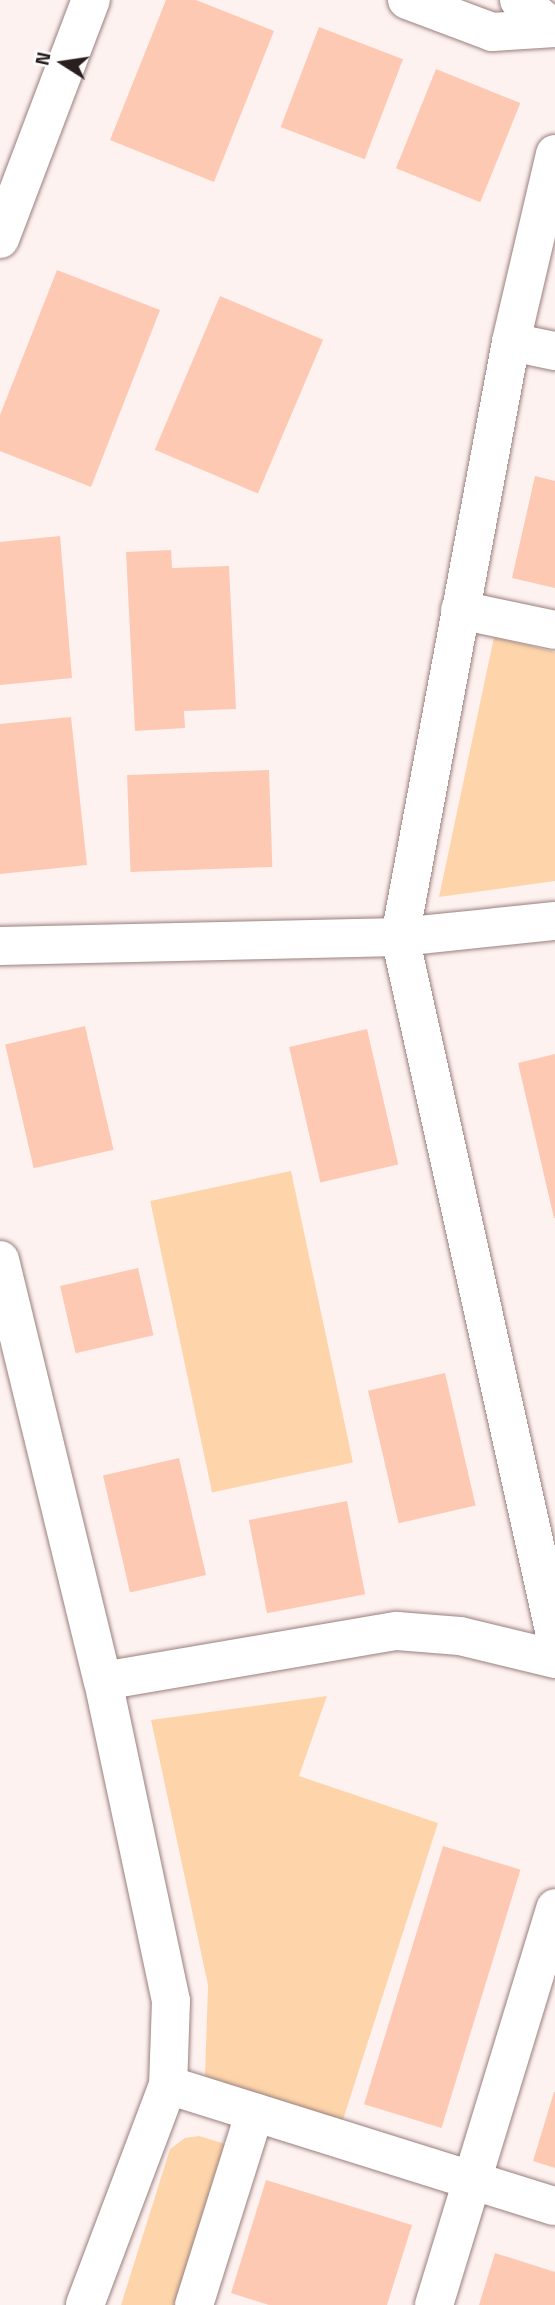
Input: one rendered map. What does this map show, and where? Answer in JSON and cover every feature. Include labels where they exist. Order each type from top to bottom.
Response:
[{"type":"street","points":[[0,239],[91,0]]},
{"type":"street","points":[[407,0],[492,32],[514,34],[554,28]]},
{"type":"street","points":[[519,0],[554,28]]},
{"type":"street","points":[[555,154],[511,342],[400,937],[555,1635]]},
{"type":"street","points":[[511,342],[555,351]]},
{"type":"street","points":[[460,610],[555,630]]},
{"type":"street","points":[[0,946],[400,937],[555,921]]},
{"type":"street","points":[[0,1260],[103,1681],[171,2001],[167,2085],[85,2305]]},
{"type":"street","points":[[103,1681],[397,1631],[460,1636],[555,1659]]},
{"type":"street","points":[[434,2305],[555,1908]]},
{"type":"street","points":[[167,2085],[555,2206]]},
{"type":"street","points":[[194,2305],[255,2112]]},
{"type":"shaded area","points":[[494,637],[555,652],[555,881],[439,897]]},
{"type":"shaded area","points":[[291,1171],[353,1462],[212,1492],[150,1201]]},
{"type":"shaded area","points":[[327,1696],[299,1776],[438,1823],[342,2123],[205,2076],[208,1985],[151,1720]]},
{"type":"shaded area","points":[[199,2136],[239,2148],[187,2305],[121,2305],[170,2149],[185,2138]]},
{"type":"building","points":[[166,0],[196,0],[274,31],[214,182],[110,140]]},
{"type":"building","points":[[319,27],[403,59],[365,159],[281,127]]},
{"type":"building","points":[[436,69],[520,103],[480,202],[396,168]]},
{"type":"building","points":[[57,270],[160,310],[91,487],[0,451],[0,415]]},
{"type":"building","points":[[220,296],[323,340],[258,493],[155,450]]},
{"type":"building","points":[[535,476],[555,481],[555,588],[512,578]]},
{"type":"building","points":[[60,536],[72,678],[0,685],[0,542]]},
{"type":"building","points":[[171,550],[172,568],[229,566],[236,709],[184,711],[185,728],[135,731],[126,552]]},
{"type":"building","points":[[71,717],[87,865],[0,874],[0,724]]},
{"type":"building","points":[[269,770],[272,867],[130,872],[127,775]]},
{"type":"building","points":[[85,1026],[114,1150],[34,1168],[5,1044]]},
{"type":"building","points":[[367,1029],[398,1164],[320,1182],[289,1047]]},
{"type":"building","points":[[555,1054],[555,1218],[554,1218],[518,1063]]},
{"type":"building","points":[[138,1268],[154,1335],[76,1353],[60,1286]]},
{"type":"building","points":[[445,1373],[476,1506],[399,1523],[368,1391]]},
{"type":"building","points":[[179,1458],[206,1575],[130,1592],[103,1476]]},
{"type":"building","points":[[347,1501],[365,1594],[267,1613],[249,1520]]},
{"type":"building","points":[[443,1846],[520,1870],[442,2128],[364,2104]]},
{"type":"building","points":[[555,2092],[555,2168],[533,2161]]},
{"type":"building","points":[[266,2180],[412,2225],[387,2305],[269,2305],[231,2293]]},
{"type":"building","points":[[495,2253],[555,2272],[555,2305],[479,2305]]}]
